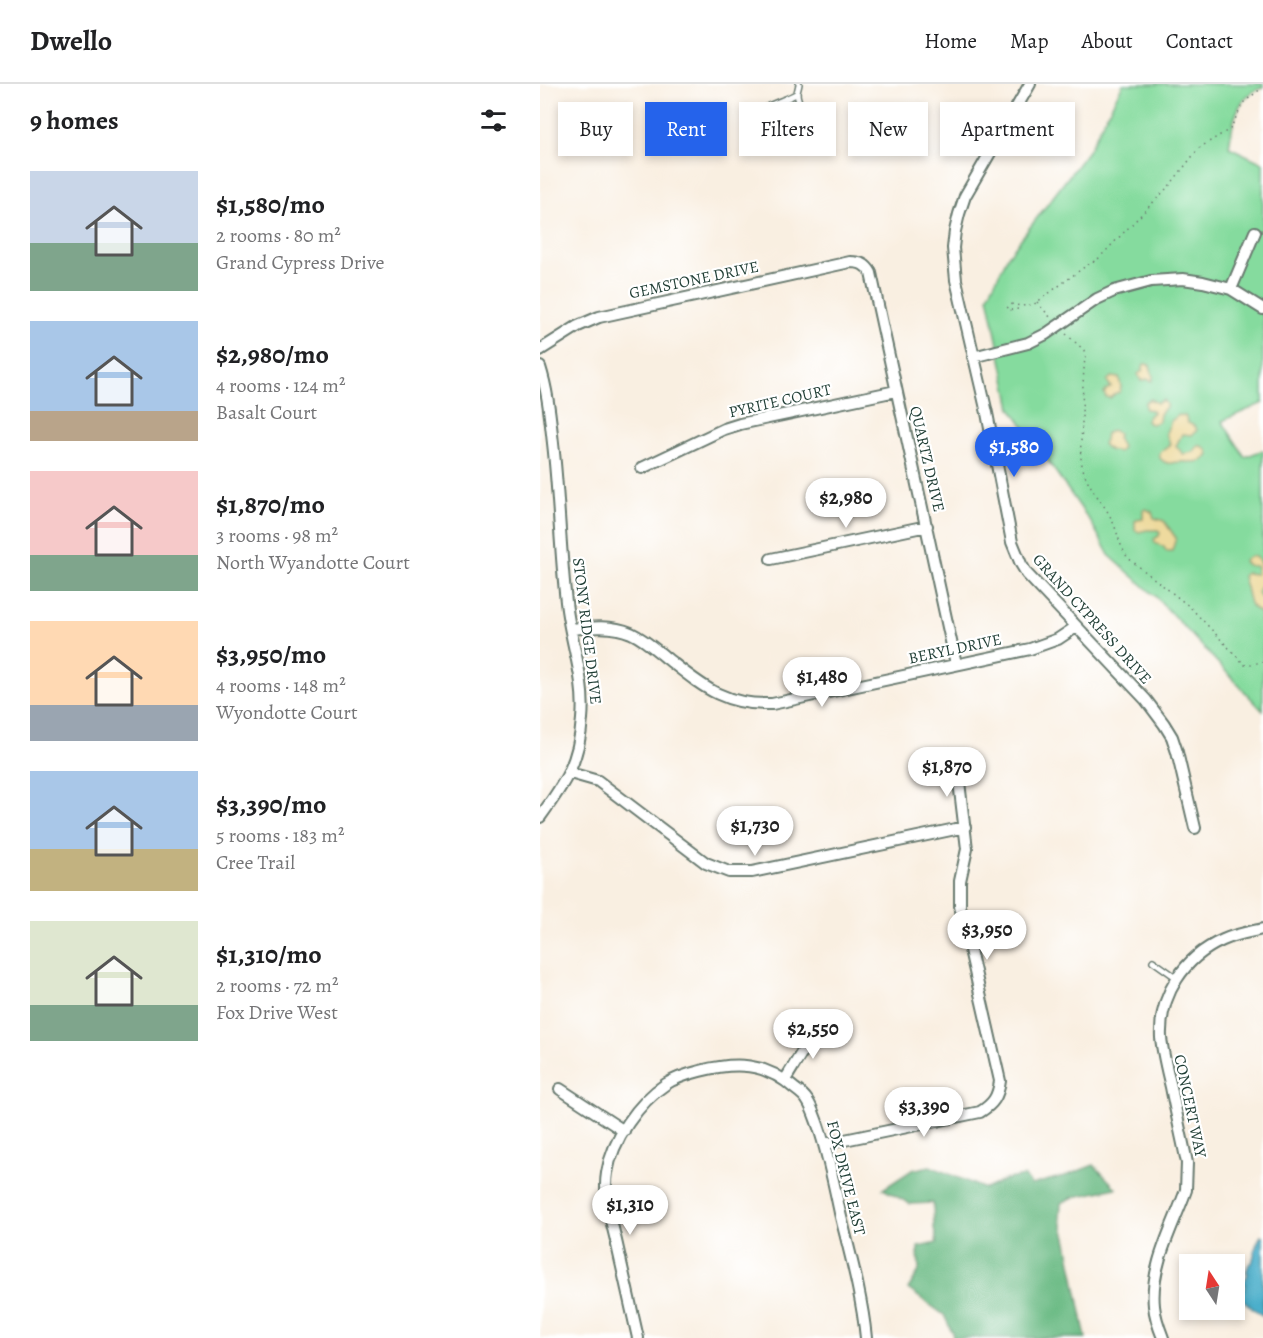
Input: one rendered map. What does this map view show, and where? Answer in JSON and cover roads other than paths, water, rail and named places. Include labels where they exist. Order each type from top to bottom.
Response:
[{"type":"street","name":"GRAND CYPRESS DRIVE","points":[[1030,84],[965,196],[955,231],[953,248],[956,280],[1016,553],[1027,574],[1146,700],[1164,724],[1177,752],[1195,828]]},
{"type":"street","points":[[1231,290],[1256,232]]},
{"type":"street","name":"GEMSTONE DRIVE","points":[[540,350],[578,326],[600,317],[850,262],[862,263]]},
{"type":"street","name":"QUARTZ DRIVE","points":[[862,263],[871,273],[956,664]]},
{"type":"street","points":[[974,357],[1028,343],[1097,299],[1114,291],[1151,280],[1183,279],[1203,282],[1231,290],[1263,309]]},
{"type":"street","name":"STONY RIDGE DRIVE","points":[[540,367],[549,404],[566,604],[579,663],[583,699],[578,749],[570,772],[561,789],[540,817]]},
{"type":"street","name":"PYRITE COURT","points":[[642,468],[724,429],[740,424],[896,391]]},
{"type":"street","points":[[771,559],[927,526]]},
{"type":"street","name":"BERYL DRIVE","points":[[572,629],[598,627],[630,633],[645,641],[713,693],[728,699],[759,705],[1045,645],[1076,627]]},
{"type":"street","points":[[825,1144],[980,1112],[994,1100],[998,1093],[1000,1081],[960,906],[960,881],[967,849],[957,765]]},
{"type":"street","points":[[570,772],[598,781],[706,863],[729,872],[752,872],[965,827]]},
{"type":"street","name":"CONCERT WAY","points":[[1163,1338],[1154,1306],[1156,1273],[1186,1190],[1187,1178],[1187,1163],[1162,1047],[1162,1020],[1165,1003],[1177,978],[1205,950],[1224,940],[1263,929]]},
{"type":"street","points":[[785,1080],[818,1026]]},
{"type":"street","name":"FOX DRIVE EAST","points":[[638,1338],[607,1198],[606,1184],[610,1159],[624,1131],[652,1095],[667,1084],[684,1075],[715,1067],[739,1065],[768,1070],[785,1080],[807,1100],[825,1144],[859,1292],[866,1338]]},
{"type":"street","points":[[560,1089],[624,1131]]},
{"type":"lane","points":[[796,93],[807,124],[807,132],[799,138],[771,143],[758,127],[757,113],[792,97],[799,84]]},
{"type":"lane","points":[[1153,961],[1177,978]]},
{"type":"water","points":[[1261,1236],[1263,1237],[1263,1316],[1245,1302],[1245,1279],[1248,1273],[1246,1272],[1249,1264],[1252,1263]]}]
